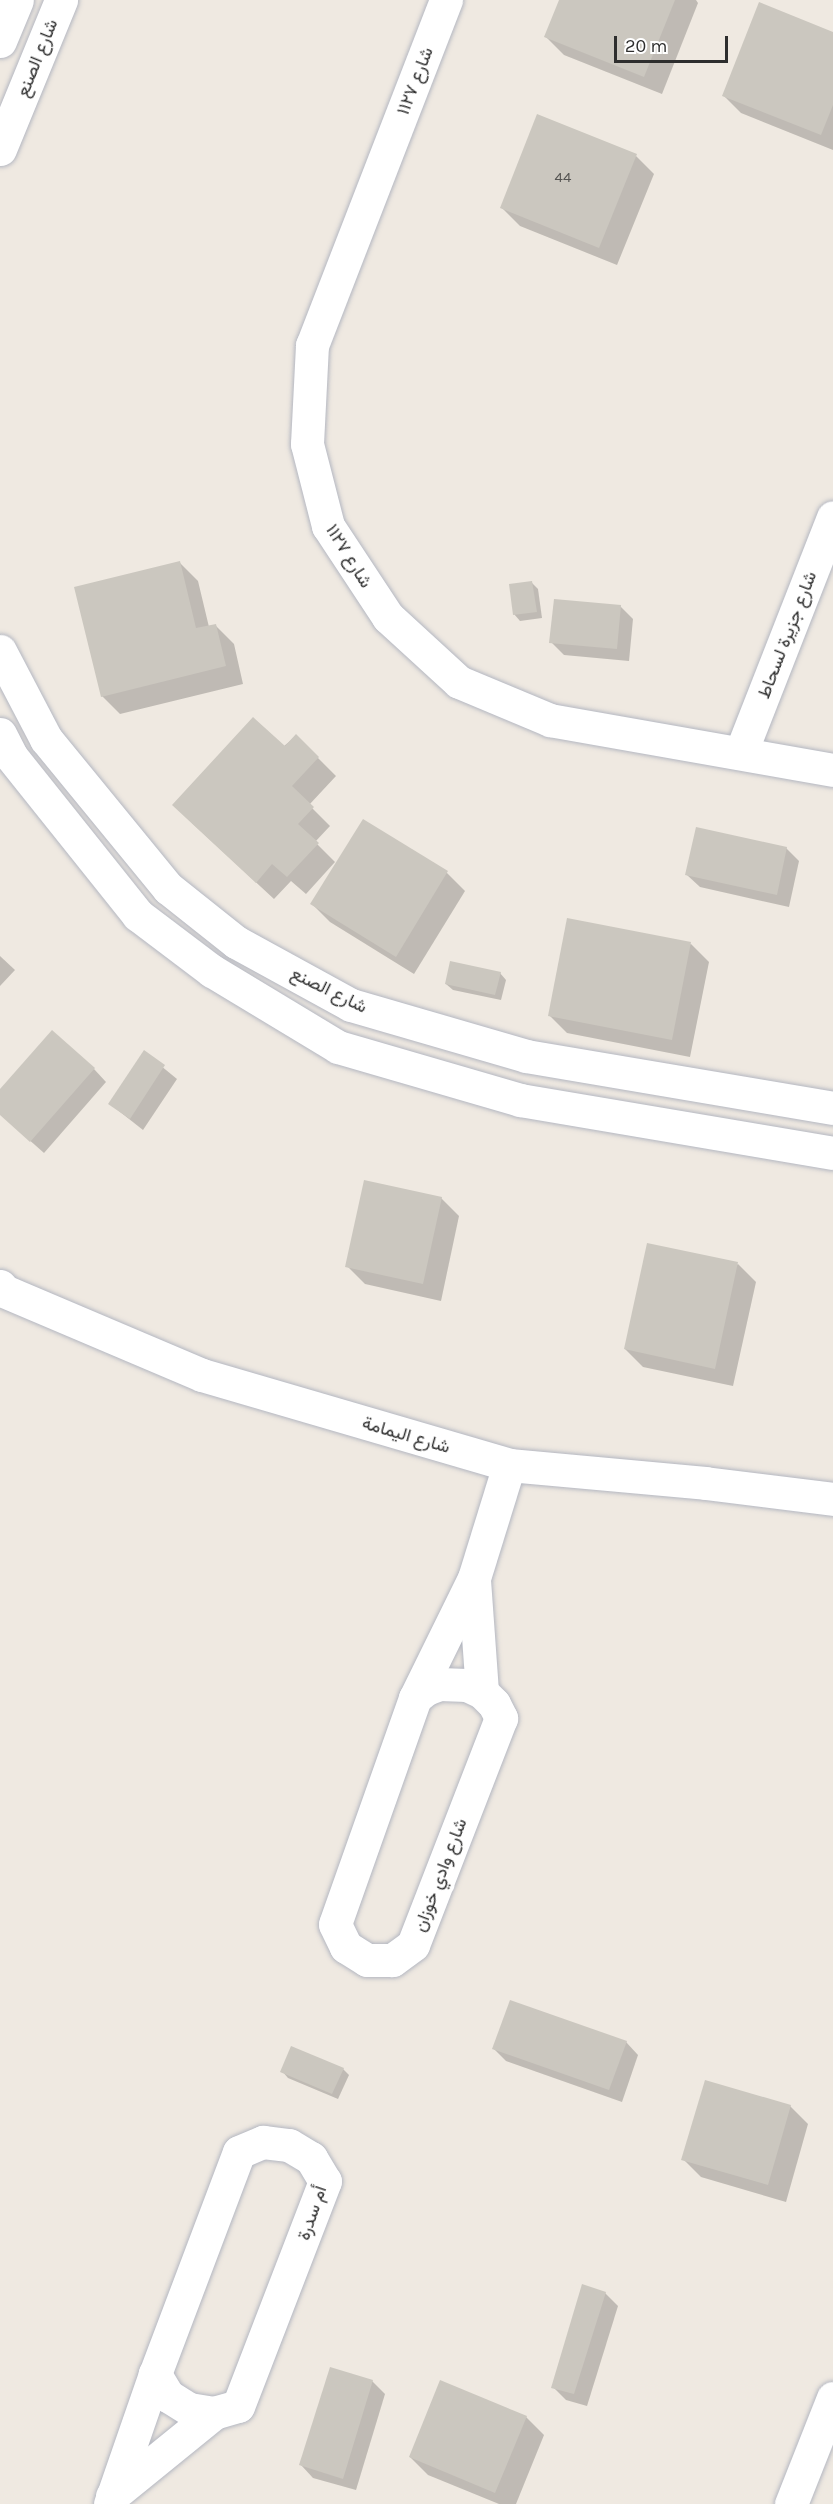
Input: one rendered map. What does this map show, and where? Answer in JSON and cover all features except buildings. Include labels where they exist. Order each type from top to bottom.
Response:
[{"type":"street","points":[[0,41],[17,0]]},
{"type":"street","name":"شارع الصنع","points":[[0,150],[61,0]]},
{"type":"street","name":"شارع ١١٢٧","points":[[446,0],[312,345],[307,444],[328,526],[388,617],[459,682],[550,720],[833,770]]},
{"type":"street","name":"شارع جزيرة لسحاط","points":[[741,752],[833,517]]},
{"type":"street","name":"شارع الصنع","points":[[0,651],[46,739],[168,888],[236,942],[351,1005],[526,1056],[833,1108]]},
{"type":"street","points":[[46,739],[4,751],[138,915],[212,971],[338,1047],[520,1100],[833,1153]]},
{"type":"street","name":"شارع اليمامة","points":[[1,1292],[202,1375],[509,1465],[705,1483],[833,1499]]},
{"type":"street","name":"شارع وادي خوزان","points":[[474,1578],[482,1692],[494,1704],[501,1719],[413,1945],[392,1960],[367,1960],[346,1947],[335,1924],[415,1698],[474,1578],[509,1465]]},
{"type":"street","points":[[415,1698],[426,1689],[453,1682],[482,1692]]},
{"type":"street","name":"أم سدرة","points":[[263,2142],[289,2145],[311,2158],[325,2181],[238,2406],[214,2413],[111,2500],[155,2374],[239,2152],[263,2142]]},
{"type":"street","points":[[155,2374],[168,2396],[189,2409],[214,2413]]},
{"type":"street","points":[[791,2504],[833,2398]]}]
